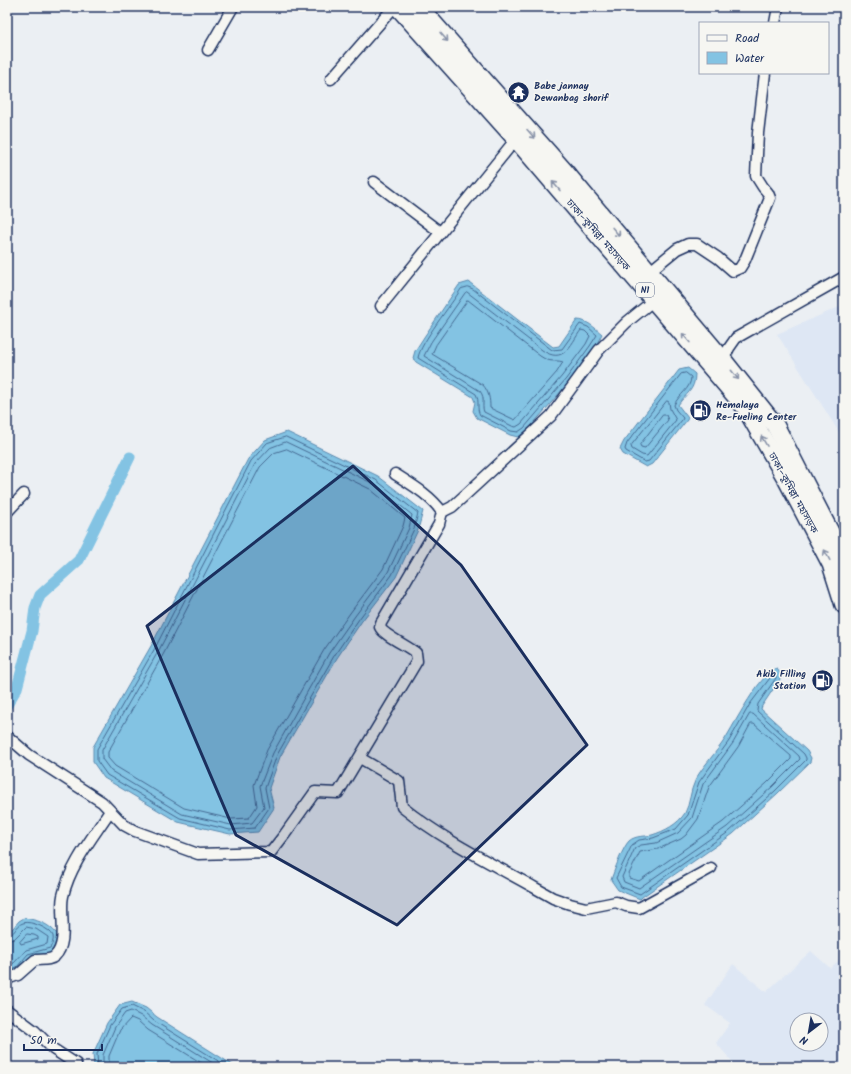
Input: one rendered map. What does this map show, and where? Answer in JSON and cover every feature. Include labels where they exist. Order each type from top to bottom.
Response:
[{"type":"highway","name":"ঢাকা–কুমিল্লা মহাসড়ক","points":[[398,7],[516,139],[745,407],[787,480],[831,564],[844,605]]},
{"type":"highway","name":"ঢাকা–কুমিল্লা মহাসড়ক","points":[[419,7],[565,172],[723,360],[775,425],[844,559]]},
{"type":"street","points":[[208,50],[233,7]]},
{"type":"street","points":[[331,79],[394,7]]},
{"type":"street","points":[[774,22],[778,7]]},
{"type":"street","points":[[649,272],[678,249],[688,244],[697,244],[718,258],[733,271],[740,268],[745,260],[770,198],[756,176],[758,133],[766,74]]},
{"type":"street","points":[[381,306],[516,139]]},
{"type":"street","points":[[374,182],[440,232]]},
{"type":"street","points":[[723,360],[736,338],[844,277]]},
{"type":"street","points":[[442,512],[452,507],[537,430],[562,403],[599,350],[627,322],[654,300]]},
{"type":"street","points":[[7,736],[29,755],[102,802],[124,825],[135,831],[198,854],[271,852],[314,792],[338,793],[417,661],[416,653],[384,633],[380,627],[439,524],[442,512],[436,503],[424,492],[395,474]]},
{"type":"street","points":[[7,512],[24,494]]},
{"type":"street","points":[[360,758],[399,782],[402,807],[416,819],[472,854],[526,882],[543,893],[570,904],[586,908],[616,902],[626,906],[639,908],[711,868]]},
{"type":"street","points":[[7,979],[18,975],[34,960],[48,960],[55,956],[62,938],[62,901],[66,885],[73,868],[110,811]]},
{"type":"street","points":[[7,1010],[35,1031],[54,1049],[76,1064],[76,1067]]},
{"type":"highlighted area","points":[[353,466],[461,565],[587,745],[397,925],[236,835],[147,626]]},
{"type":"shaded area","points":[[844,305],[844,440],[777,334]]},
{"type":"shaded area","points":[[811,951],[830,968],[844,956],[844,1067],[737,1067],[716,1043],[730,1023],[705,1005],[733,964],[766,992]]},
{"type":"water","points":[[469,282],[553,347],[559,346],[577,320],[587,323],[602,334],[594,349],[569,382],[527,431],[518,437],[510,435],[477,418],[473,411],[475,402],[473,397],[416,362],[413,358],[415,351],[459,285]]},
{"type":"water","points":[[688,368],[695,374],[695,380],[690,391],[678,405],[688,418],[687,420],[652,464],[646,467],[623,454],[620,449],[624,441],[679,370]]},
{"type":"water","points":[[287,432],[378,476],[423,511],[418,530],[396,577],[362,621],[337,658],[280,757],[269,788],[274,808],[258,832],[230,834],[178,822],[104,778],[93,762],[93,747],[151,646],[248,459],[265,440]]},
{"type":"water","points":[[777,669],[781,674],[780,679],[761,709],[807,751],[811,758],[810,762],[733,834],[640,899],[618,890],[611,880],[624,848],[629,841],[640,836],[652,835],[662,831],[675,824],[682,817],[687,809],[693,785],[697,776],[725,739],[756,688],[763,679]]},
{"type":"water","points":[[24,918],[38,921],[54,930],[57,934],[56,945],[53,952],[30,958],[19,970],[7,974],[7,935],[19,921]]},
{"type":"water","points":[[132,1002],[146,1008],[157,1017],[236,1067],[94,1066],[93,1054],[107,1023],[120,1005]]},
{"type":"waterway","points":[[7,705],[17,688],[32,631],[35,608],[40,595],[79,560],[130,457]]},
{"type":"place","name":"Babe jannay Dewanbag shorif","points":[[518,92]]},
{"type":"place","name":"Hemalaya Re-Fueling Center","points":[[700,411]]},
{"type":"place","name":"Akib Filling Station","points":[[822,680]]}]
